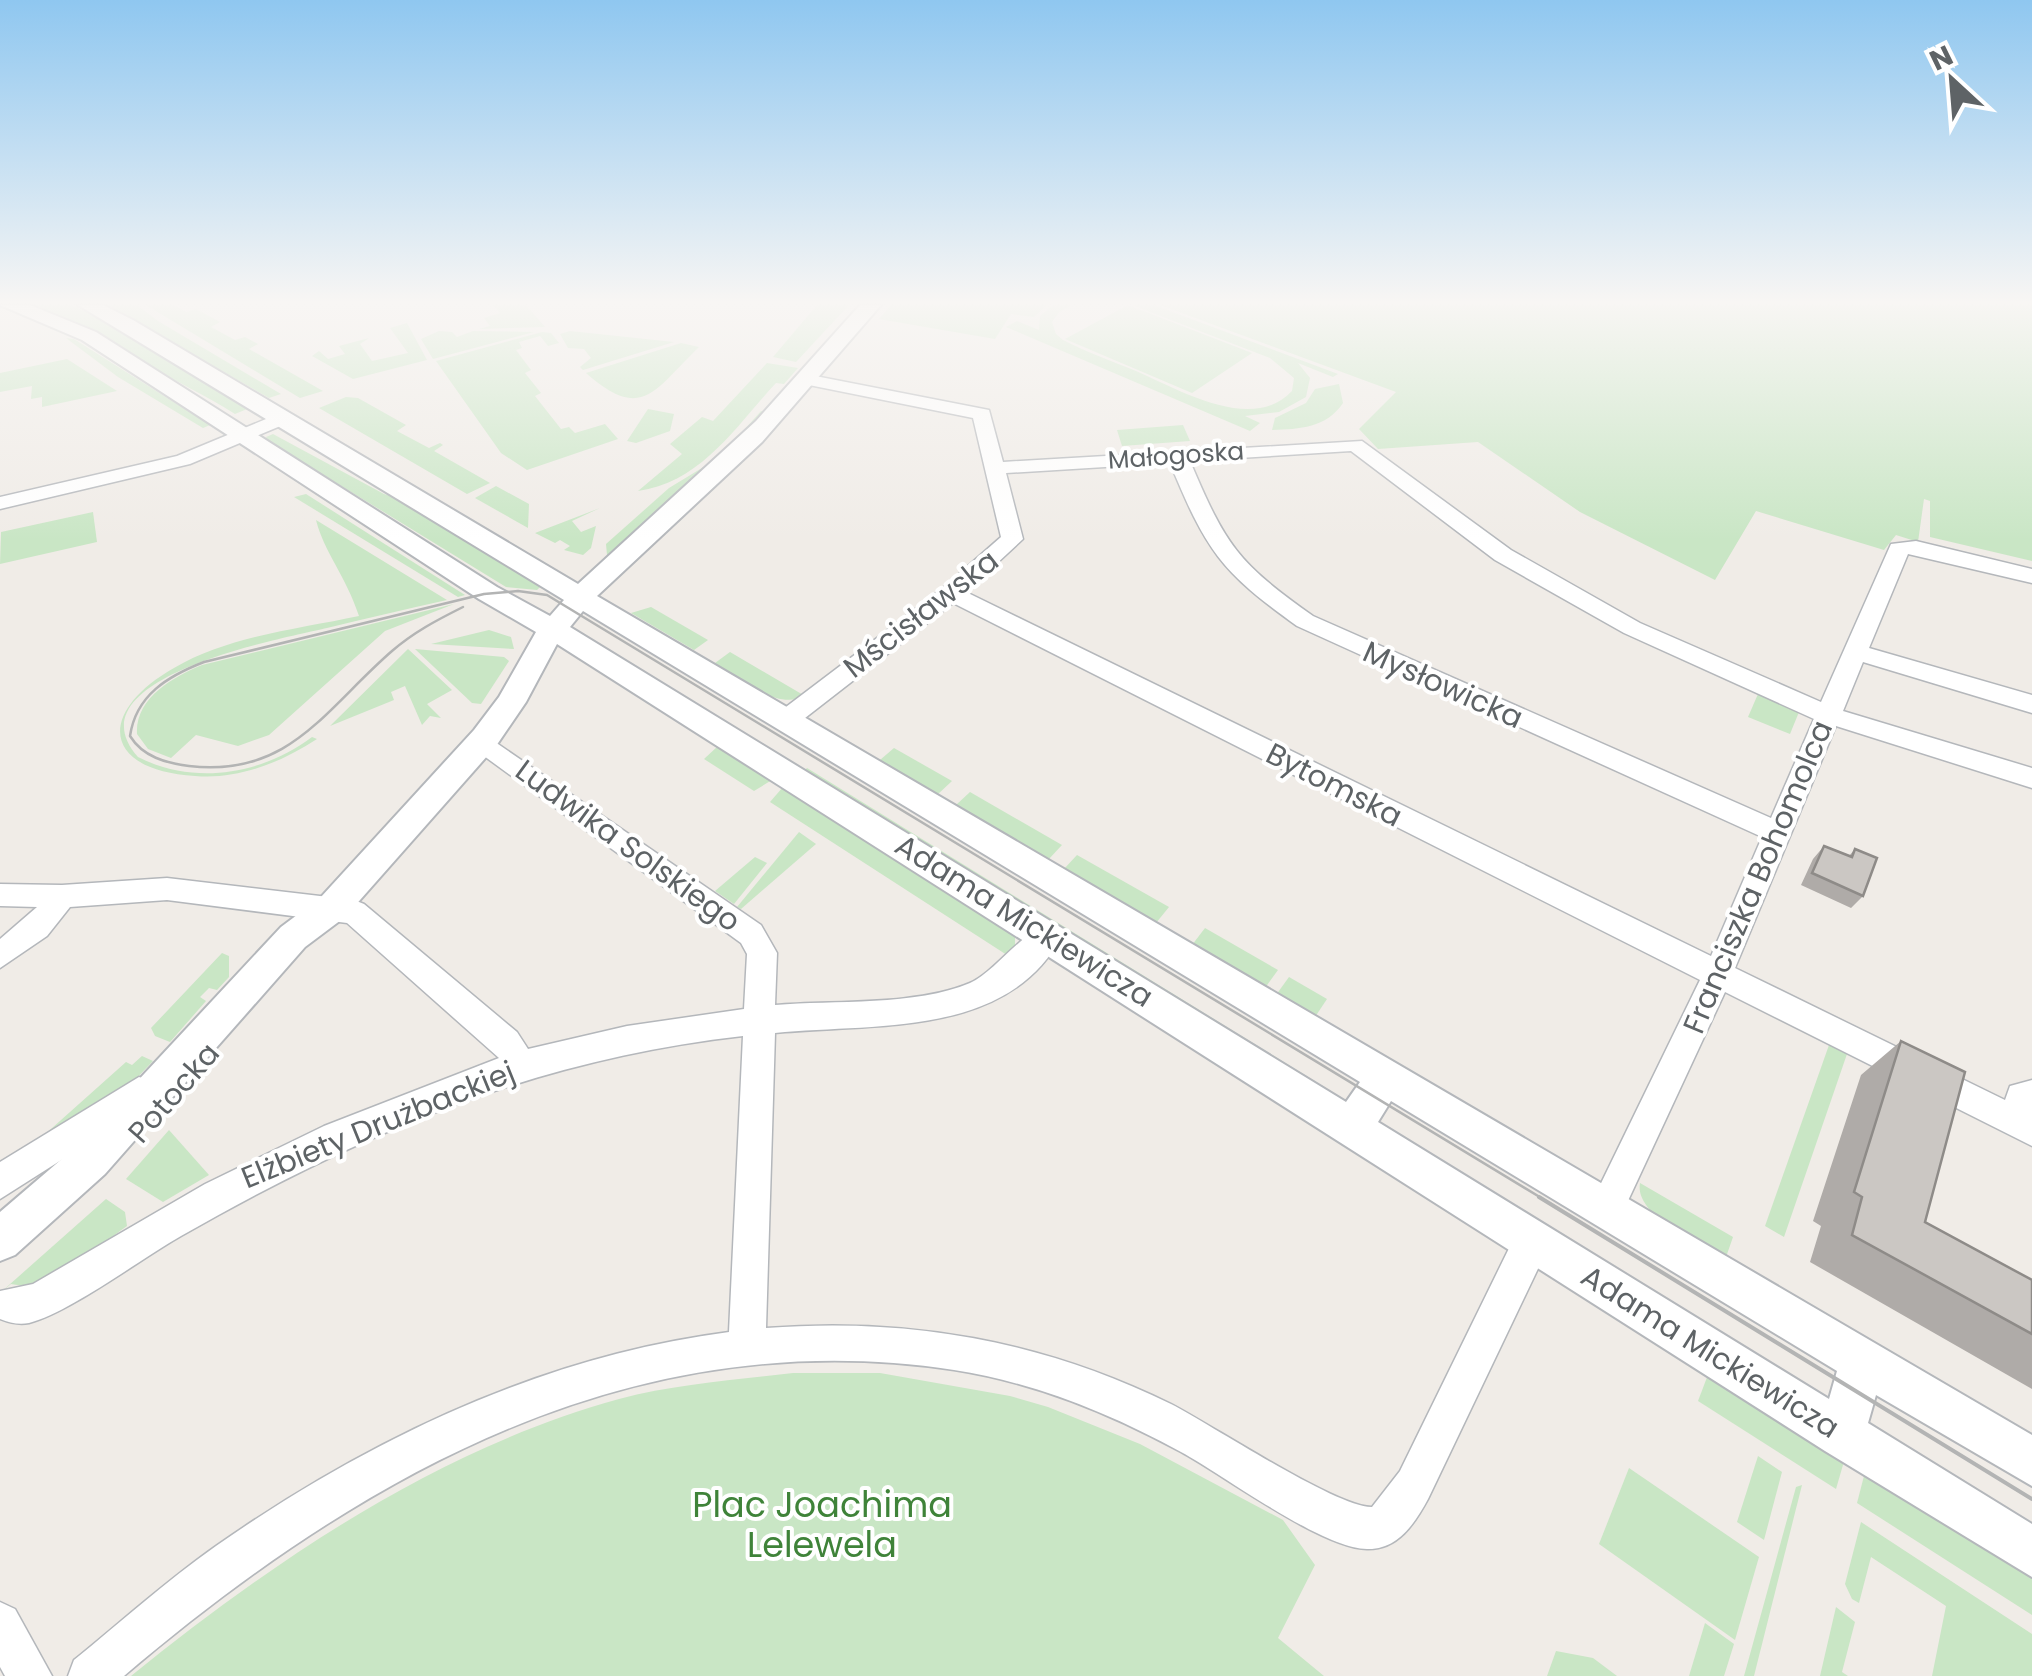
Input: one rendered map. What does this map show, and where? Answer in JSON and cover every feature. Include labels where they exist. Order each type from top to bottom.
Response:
[{"type":"street","name":"Adama Mickiewicza","points":[[162,383],[2032,1552]]},
{"type":"street","name":"Adama Mickiewicza","points":[[224,383],[2032,1462]]},
{"type":"street","name":"Potocka","points":[[0,1240],[91,1160],[293,937],[332,907],[482,742],[511,702],[540,677],[562,636],[592,602],[801,383]]},
{"type":"street","name":"Mścisławska","points":[[788,719],[951,593],[1012,539],[982,414],[828,383]]},
{"type":"street","points":[[0,502],[183,460],[284,418]]},
{"type":"street","name":"Małogoska","points":[[996,468],[1355,445],[1373,454],[1462,527],[1538,576],[1686,654],[1828,715]]},
{"type":"street","name":"Mysłowicka","points":[[1176,455],[1200,511],[1226,554],[1260,589],[1305,620],[1336,638],[1778,833]]},
{"type":"street","name":"Franciszka Bohomolca","points":[[1607,1208],[1717,976],[1895,558],[1906,546],[2032,576]]},
{"type":"street","name":"Bytomska","points":[[951,593],[1717,976],[2027,1116]]},
{"type":"street","points":[[1855,652],[2032,704]]},
{"type":"street","points":[[1828,715],[2032,778]]},
{"type":"street","name":"Ludwika Solskiego","points":[[482,742],[751,934],[762,953],[746,1347]]},
{"type":"street","points":[[0,894],[62,896],[167,889],[354,912],[514,1049],[521,1066]]},
{"type":"street","points":[[0,956],[37,928],[62,896]]},
{"type":"street","name":"Potocka","points":[[0,1265],[118,1158],[317,933],[332,907]]},
{"type":"street","name":"Elżbiety Drużbackiej","points":[[12,1305],[28,1305],[46,1297],[225,1188],[328,1139],[521,1066],[606,1042],[757,1020],[956,1002],[1003,980],[1047,935]]},
{"type":"street","points":[[0,1182],[167,1077],[203,1060]]},
{"type":"street","points":[[1352,1128],[1386,1077]]},
{"type":"street","points":[[90,1676],[190,1592],[359,1481],[501,1410],[575,1381],[746,1347],[854,1340],[956,1351],[1070,1377],[1193,1436],[1357,1527],[1375,1528],[1396,1514],[1414,1485],[1532,1240]]},
{"type":"street","points":[[1842,1434],[1863,1361]]},
{"type":"street","points":[[0,1624],[30,1676]]},
{"type":"green space","points":[[0,383],[105,383],[117,391],[42,407],[42,397],[31,399],[32,386],[0,392]]},
{"type":"green space","points":[[128,383],[144,383],[210,425],[203,428]]},
{"type":"green space","points":[[180,383],[213,383],[252,407],[235,414]]},
{"type":"green space","points":[[243,383],[263,383],[281,394],[269,398]]},
{"type":"green space","points":[[276,383],[309,383],[323,391],[300,398]]},
{"type":"green space","points":[[452,383],[533,383],[541,393],[535,396],[561,429],[569,427],[575,433],[605,424],[618,439],[527,470],[501,453]]},
{"type":"green space","points":[[599,383],[662,383],[647,395],[635,398]]},
{"type":"green space","points":[[748,383],[776,383],[700,463],[661,486],[638,491],[682,454],[670,444],[702,417],[713,421]]},
{"type":"green space","points":[[1138,383],[1162,383],[1215,404],[1257,409],[1276,403],[1292,391],[1293,383],[1309,383],[1306,397],[1279,412],[1245,416],[1260,423],[1250,431]]},
{"type":"green space","points":[[1169,383],[1207,383],[1192,393]]},
{"type":"green space","points":[[1372,383],[2032,383],[2032,561],[1930,537],[1930,501],[1924,499],[1918,542],[1896,535],[1884,550],[1756,511],[1715,580],[1580,512],[1478,442],[1378,449],[1359,429],[1396,392]]},
{"type":"green space","points":[[1339,384],[1343,403],[1329,418],[1302,428],[1272,430],[1275,418],[1306,403],[1315,389]]},
{"type":"green space","points":[[346,397],[358,398],[406,425],[397,431],[429,448],[440,443],[443,445],[434,451],[490,483],[467,494],[319,408]]},
{"type":"green space","points":[[648,409],[674,414],[670,431],[636,443],[627,441]]},
{"type":"green space","points":[[761,411],[766,412],[729,450],[610,557],[607,555],[606,544],[669,488],[720,457]]},
{"type":"green space","points":[[1183,425],[1190,441],[1122,446],[1117,430]]},
{"type":"green space","points":[[273,434],[384,494],[405,500],[544,583],[537,590],[506,587],[268,441],[266,437]]},
{"type":"green space","points":[[496,486],[529,504],[528,528],[475,498]]},
{"type":"green space","points":[[306,494],[465,595],[458,597],[294,497]]},
{"type":"green space","points":[[600,508],[572,521],[581,532],[596,526],[591,548],[583,555],[564,550],[570,546],[560,540],[555,543],[535,533]]},
{"type":"green space","points":[[93,512],[97,542],[0,564],[1,532]]},
{"type":"green space","points":[[316,520],[447,600],[230,652],[156,684],[132,704],[124,729],[138,757],[160,766],[182,771],[228,772],[272,760],[312,737],[317,739],[259,768],[227,775],[195,776],[141,763],[127,751],[120,736],[122,719],[132,702],[149,685],[174,668],[241,641],[359,616]]},
{"type":"green space","points":[[454,604],[385,631],[269,735],[238,746],[196,735],[171,758],[148,749],[137,734],[142,710],[158,690],[202,665]]},
{"type":"green space","points":[[651,607],[708,640],[694,650],[631,613]]},
{"type":"green space","points":[[489,630],[511,637],[514,649],[431,644]]},
{"type":"green space","points":[[408,649],[452,690],[427,704],[441,718],[430,716],[422,725],[405,686],[391,692],[394,700],[330,726]]},
{"type":"green space","points":[[415,649],[504,657],[509,661],[481,704],[472,703]]},
{"type":"green space","points":[[730,652],[805,696],[782,699],[747,684],[715,663]]},
{"type":"green space","points":[[1758,694],[1799,712],[1790,734],[1748,717]]},
{"type":"green space","points":[[718,746],[772,780],[754,791],[704,759]]},
{"type":"green space","points":[[894,748],[952,781],[937,795],[880,760]]},
{"type":"green space","points":[[807,768],[1342,1098],[1341,1101],[803,772]]},
{"type":"green space","points":[[783,787],[1015,935],[1015,949],[1010,957],[770,802]]},
{"type":"green space","points":[[970,792],[1062,845],[1048,860],[956,805]]},
{"type":"green space","points":[[799,832],[816,844],[741,909],[737,907]]},
{"type":"green space","points":[[1077,855],[1169,907],[1156,923],[1064,869]]},
{"type":"green space","points":[[755,857],[767,863],[734,904],[715,891]]},
{"type":"green space","points":[[1205,928],[1278,970],[1265,988],[1192,945]]},
{"type":"green space","points":[[222,953],[229,956],[229,977],[217,990],[209,988],[200,997],[206,1001],[170,1042],[155,1036],[151,1028]]},
{"type":"green space","points":[[1289,977],[1327,999],[1315,1017],[1276,995]]},
{"type":"green space","points":[[1829,1045],[1847,1054],[1784,1237],[1765,1226]]},
{"type":"green space","points":[[142,1056],[153,1061],[130,1085],[42,1137],[126,1062],[132,1065]]},
{"type":"green space","points":[[169,1130],[209,1175],[163,1202],[126,1179]]},
{"type":"green space","points":[[1640,1183],[1733,1237],[1725,1260],[1658,1218],[1647,1207]]},
{"type":"green space","points":[[106,1199],[125,1212],[127,1226],[55,1275],[40,1282],[11,1284],[0,1293]]},
{"type":"green space","points":[[1709,1372],[1845,1458],[1836,1489],[1698,1401]]},
{"type":"green space","name":"Plac Joachima Lelewela","points":[[793,1373],[880,1373],[1010,1396],[1048,1407],[1140,1444],[1283,1520],[1315,1565],[1278,1638],[1324,1676],[131,1676],[301,1550],[423,1478],[487,1447],[552,1420],[619,1399],[684,1386]]},
{"type":"green space","points":[[1758,1456],[1782,1472],[1764,1540],[1737,1522]]},
{"type":"green space","points":[[1629,1468],[1759,1557],[1735,1640],[1599,1544]]},
{"type":"green space","points":[[1865,1472],[2032,1578],[2032,1615],[1857,1503]]},
{"type":"green space","points":[[1802,1485],[1754,1676],[1744,1676],[1796,1487]]},
{"type":"green space","points":[[1861,1522],[2032,1634],[2032,1676],[1932,1676],[1946,1606],[1871,1557],[1859,1603],[1852,1599],[1845,1584]]},
{"type":"green space","points":[[1836,1607],[1855,1622],[1842,1672],[1848,1676],[1820,1676]]},
{"type":"green space","points":[[1705,1623],[1734,1644],[1724,1676],[1689,1676]]},
{"type":"green space","points":[[1556,1651],[1593,1658],[1617,1676],[1547,1676]]},
{"type":"building","points":[[1824,846],[1852,857],[1855,849],[1877,858],[1863,896],[1812,873]]},
{"type":"building","points":[[1901,1041],[1965,1072],[1925,1222],[2032,1280],[2032,1334],[1852,1235],[1862,1197],[1854,1192]]},
{"type":"tram line","points":[[463,607],[400,644],[303,735],[253,761],[224,767],[172,763],[148,754],[130,736],[147,698],[166,681],[204,662],[484,594],[518,591],[547,595],[1543,1199]]},
{"type":"tram line","points":[[1539,1197],[2032,1499]]}]
